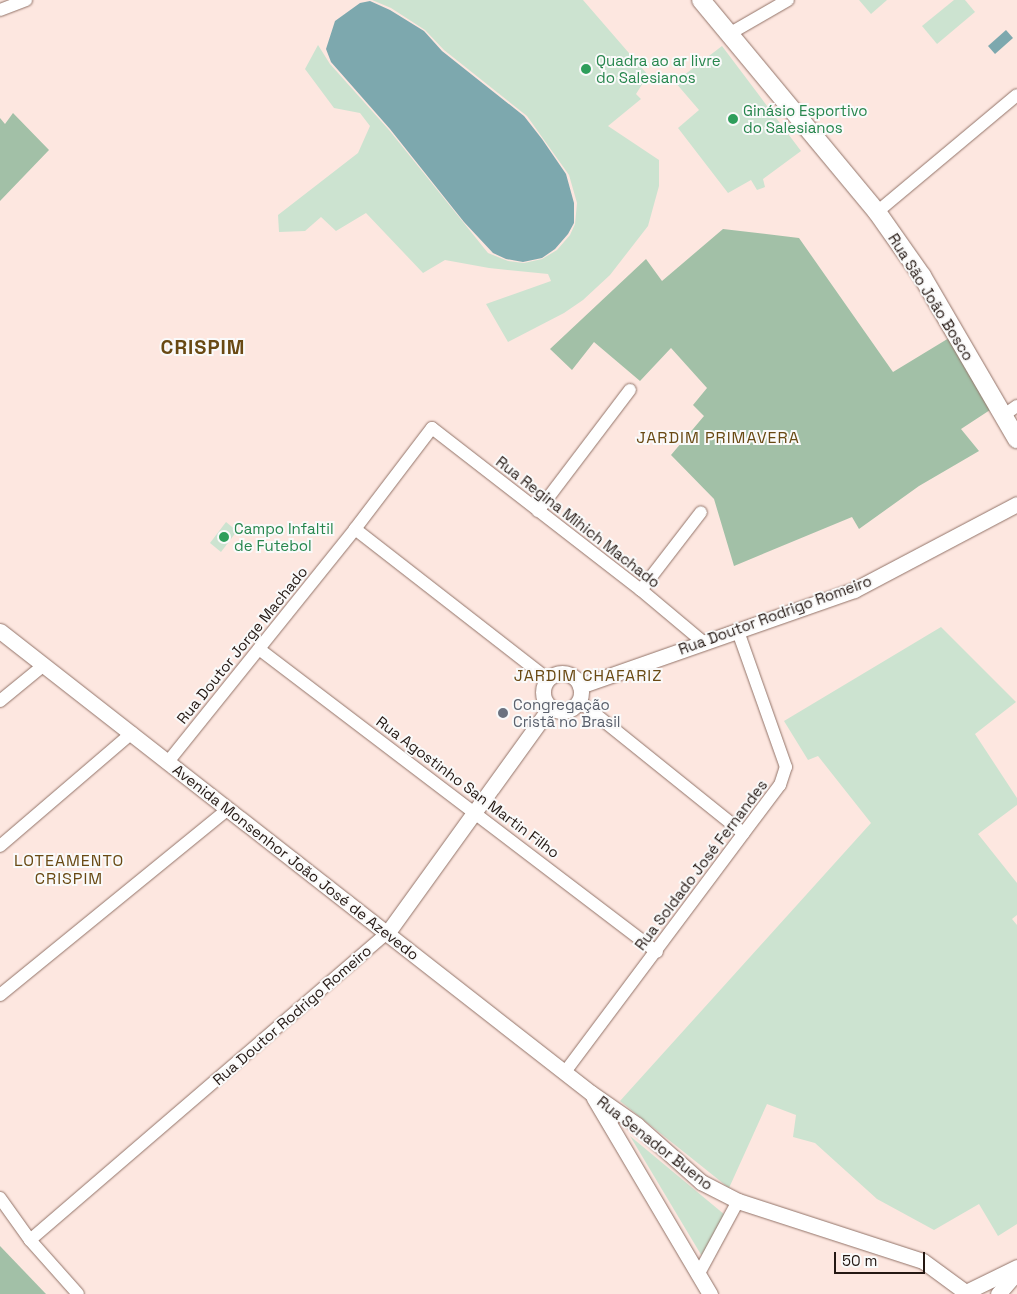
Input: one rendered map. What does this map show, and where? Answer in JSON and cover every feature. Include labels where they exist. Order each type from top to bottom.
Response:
[{"type":"main road","name":"Rua São João Bosco","points":[[701,0],[878,212],[1011,411],[1017,439]]},
{"type":"street","points":[[0,10],[26,0]]},
{"type":"street","points":[[729,34],[788,0]]},
{"type":"street","points":[[878,212],[1017,94]]},
{"type":"street","points":[[538,512],[630,390]]},
{"type":"street","name":"Rua Regina Mihich Machado","points":[[432,428],[641,590],[703,642]]},
{"type":"street","name":"Rua Doutor Jorge Machado","points":[[167,762],[355,529],[432,428]]},
{"type":"street","name":"Rua Doutor Rodrigo Romeiro","points":[[580,686],[737,629],[854,590],[1017,504]]},
{"type":"street","points":[[641,590],[700,512]]},
{"type":"street","points":[[355,529],[548,679]]},
{"type":"street","name":"Rua Soldado José Fernandes","points":[[565,1072],[780,785],[786,767],[737,629]]},
{"type":"street","name":"Avenida Monsenhor João José de Azevedo","points":[[0,631],[132,733],[227,810],[388,932],[591,1093]]},
{"type":"street","name":"Rua Agostinho San Martin Filho","points":[[259,649],[656,952]]},
{"type":"street","points":[[0,702],[44,665]]},
{"type":"street","points":[[556,674],[566,674],[575,678],[580,686],[579,701],[571,709],[560,711],[550,707],[544,698],[544,688],[548,679],[556,674]]},
{"type":"street","points":[[579,701],[743,833]]},
{"type":"street","name":"Rua Doutor Rodrigo Romeiro","points":[[30,1240],[388,932],[550,707]]},
{"type":"street","points":[[0,846],[132,733]]},
{"type":"street","points":[[0,995],[227,810]]},
{"type":"street","points":[[591,1093],[710,1294]]},
{"type":"street","name":"Rua Senador Bueno","points":[[591,1093],[636,1125],[701,1182],[738,1201],[923,1261],[967,1293]]},
{"type":"street","points":[[618,1136],[636,1125]]},
{"type":"street","points":[[0,1198],[30,1240],[78,1294]]},
{"type":"street","points":[[698,1276],[738,1201]]},
{"type":"street","points":[[967,1293],[1017,1267]]},
{"type":"street","points":[[998,1294],[1017,1272]]},
{"type":"green space","points":[[372,0],[583,0],[648,75],[636,94],[641,99],[608,126],[659,160],[659,186],[648,226],[610,275],[583,300],[564,313],[508,342],[486,304],[551,281],[548,274],[489,268],[445,260],[423,273],[366,213],[336,231],[321,217],[305,231],[279,232],[278,215],[358,153],[370,126],[360,113],[334,108],[305,69],[318,45],[330,64],[389,130],[488,253],[508,261],[524,263],[542,259],[557,250],[570,235],[575,224],[577,203],[569,175],[527,116],[444,50],[425,30],[391,8]]},
{"type":"green space","points":[[859,0],[887,0],[871,14]]},
{"type":"green space","points":[[954,0],[965,0],[975,12],[937,44],[922,26]]},
{"type":"green space","name":"Ginásio Esportivo do Salesianos","points":[[722,46],[801,151],[763,179],[765,187],[757,190],[751,180],[728,193],[678,128],[699,110],[675,82]]},
{"type":"green space","points":[[13,113],[49,150],[0,201],[0,118],[5,124]]},
{"type":"green space","points":[[723,229],[799,238],[893,372],[949,338],[990,410],[961,429],[979,451],[919,486],[859,529],[852,517],[734,566],[714,499],[671,455],[704,416],[693,405],[707,388],[671,348],[640,381],[594,342],[572,370],[550,349],[646,259],[662,281]]},
{"type":"green space","name":"Campo Infaltil de Futebol","points":[[226,522],[237,531],[221,552],[210,543]]},
{"type":"green space","points":[[941,627],[1016,702],[975,734],[1017,798],[1017,805],[978,834],[1017,883],[1017,915],[1012,919],[1017,925],[1017,1224],[998,1236],[979,1204],[934,1230],[877,1199],[815,1143],[793,1137],[796,1115],[767,1104],[729,1188],[620,1101],[871,823],[818,756],[808,760],[784,721]]},
{"type":"green space","points":[[630,1136],[725,1215],[703,1258]]},
{"type":"green space","points":[[0,1246],[46,1294],[0,1294]]},
{"type":"water","points":[[370,1],[390,10],[424,31],[442,51],[524,116],[542,139],[566,174],[574,203],[574,223],[568,234],[555,249],[542,258],[523,262],[506,259],[493,253],[464,222],[390,129],[331,62],[326,49],[335,21],[360,3]]},
{"type":"water","points":[[1006,30],[1013,38],[995,54],[988,46]]},
{"type":"place","name":"Quadra ao ar livre do Salesianos","points":[[586,69]]},
{"type":"place","name":"Ginásio Esportivo do Salesianos","points":[[733,119]]},
{"type":"place","name":"Campo Infaltil de Futebol","points":[[224,537]]},
{"type":"place","name":"Congregação Cristã no Brasil","points":[[503,713]]},
{"type":"district","name":"CRISPIM","points":[[203,347]]},
{"type":"district","name":"JARDIM PRIMAVERA","points":[[718,438]]},
{"type":"district","name":"JARDIM CHAFARIZ","points":[[588,676]]},
{"type":"district","name":"LOTEAMENTO CRISPIM","points":[[69,870]]}]
